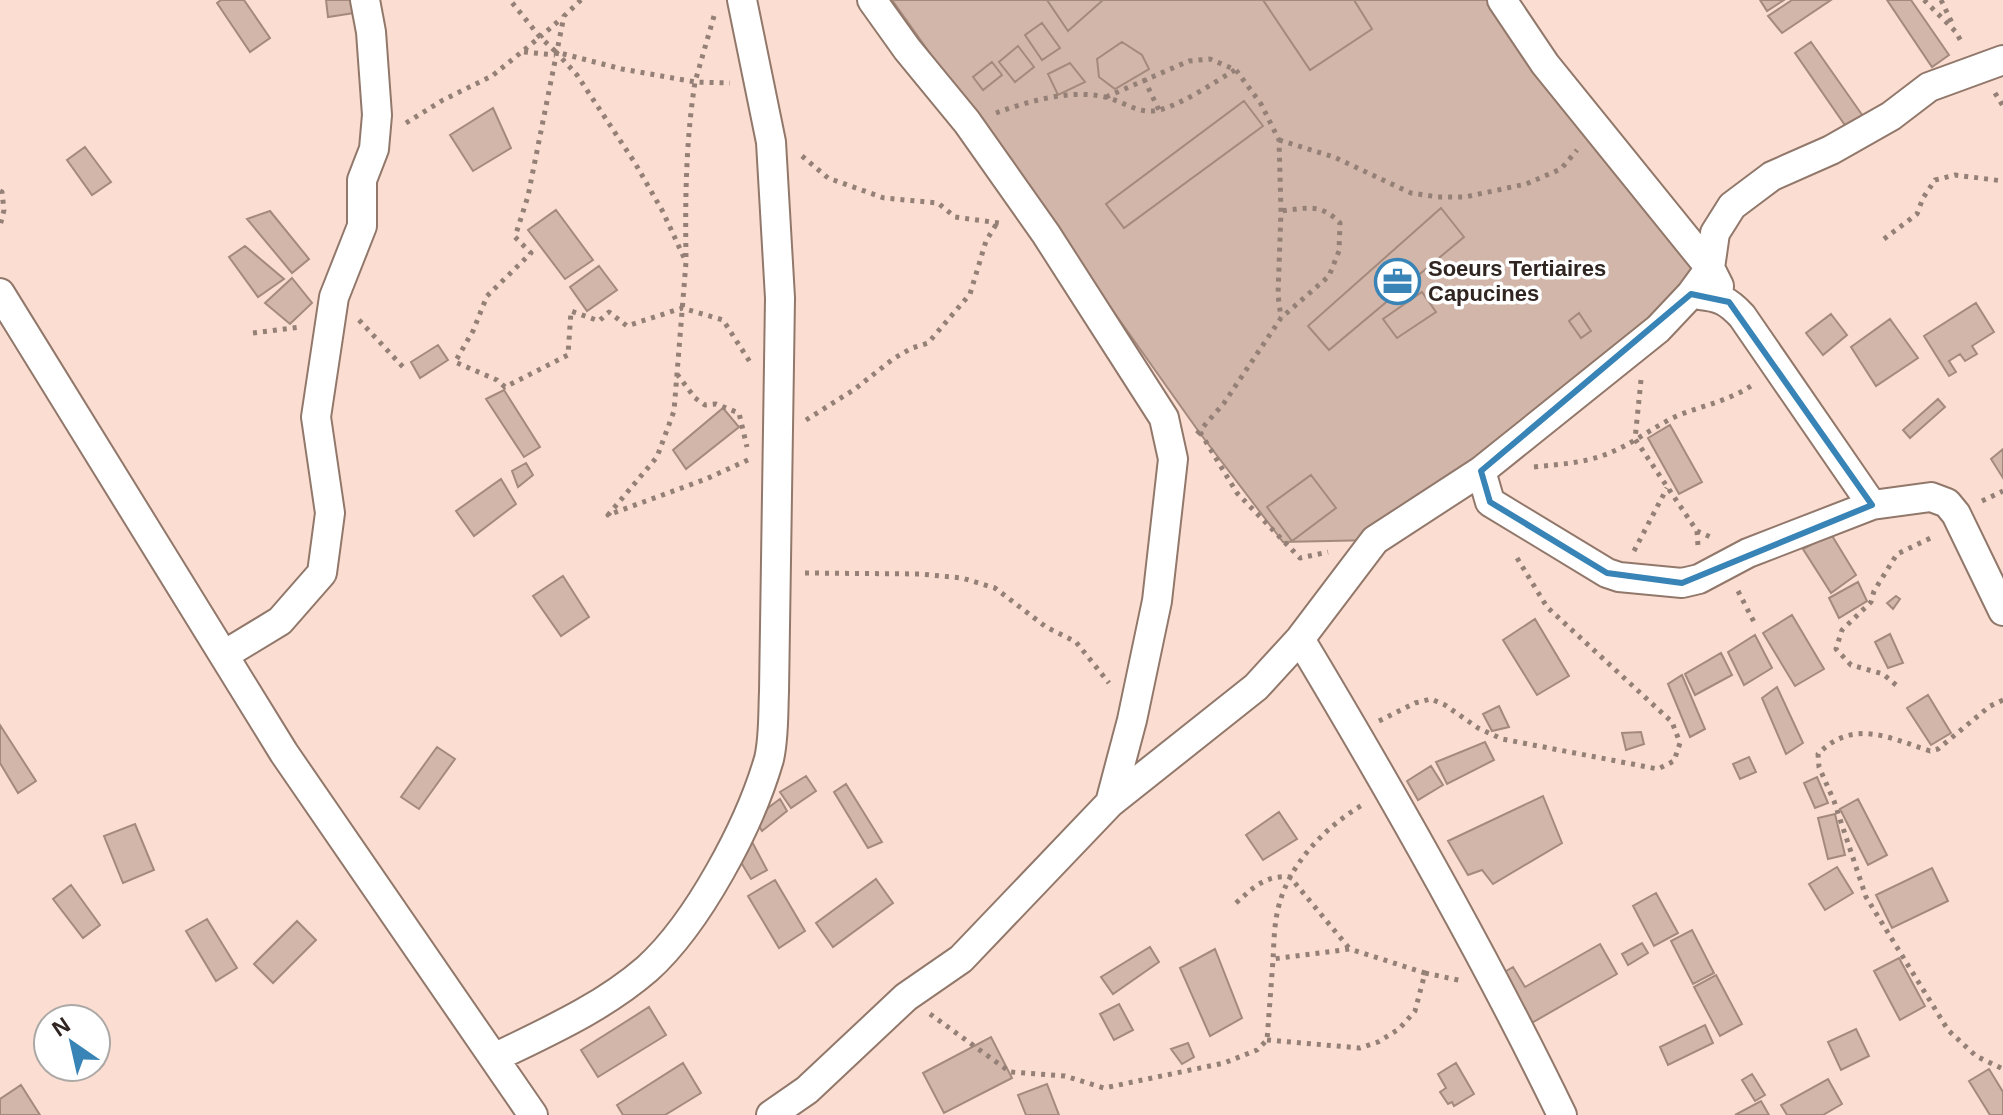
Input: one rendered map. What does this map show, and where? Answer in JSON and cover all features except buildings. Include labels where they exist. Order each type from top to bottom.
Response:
[{"type":"street","points":[[224,655],[280,621],[322,573],[330,513],[316,417],[338,280],[362,226],[362,180],[374,149],[377,115],[371,32],[365,0]]},
{"type":"street","points":[[494,1058],[583,1015],[647,968],[693,915],[726,861],[751,809],[770,756],[774,692],[780,298],[771,142],[742,0]]},
{"type":"street","points":[[872,0],[907,49],[967,122],[1046,234],[1164,418],[1173,459],[1157,601],[1132,720],[1110,803]]},
{"type":"street","points":[[1502,0],[1512,19],[1590,121],[1710,268]]},
{"type":"street","points":[[771,1115],[807,1090],[906,997],[961,959],[1110,803],[1256,687],[1300,639],[1375,540],[1481,471],[1705,295],[1715,233],[1732,206],[1772,176],[1831,150],[1891,116],[1929,87],[2003,60]]},
{"type":"street","points":[[0,293],[284,753],[533,1115]]},
{"type":"street","points":[[1705,295],[1729,302],[1742,316],[1872,505]]},
{"type":"street","points":[[1481,471],[1490,502],[1607,573],[1682,583],[1699,579],[1748,553],[1872,505],[1931,497],[1947,503],[1956,514],[2003,611]]},
{"type":"street","points":[[1300,639],[1357,733],[1497,988],[1562,1115]]},
{"type":"path","points":[[510,0],[577,75],[635,163],[663,212],[686,262]]},
{"type":"path","points":[[374,149],[443,100],[492,76],[581,0]]},
{"type":"path","points":[[1941,0],[1956,32]]},
{"type":"path","points":[[677,374],[695,398],[705,405],[716,404],[739,413],[743,436],[752,459],[608,515],[657,457],[674,411],[686,262],[690,117],[695,82],[715,14]]},
{"type":"path","points":[[564,16],[528,196],[515,237],[531,253],[487,296],[473,331],[455,362],[497,380],[505,387],[568,355],[571,311],[599,321],[609,312],[627,326],[682,308],[723,320],[779,402]]},
{"type":"path","points":[[523,52],[556,53],[695,82],[734,83],[806,161],[828,178],[884,198],[938,203],[955,217],[1046,234]]},
{"type":"path","points":[[1106,97],[1189,61],[1210,59],[1236,70],[1261,104],[1279,140],[1281,211],[1278,295],[1281,318]]},
{"type":"path","points":[[967,122],[1043,99],[1080,95],[1106,97],[1143,111],[1159,110],[1236,70]]},
{"type":"path","points":[[1144,79],[1159,110]]},
{"type":"path","points":[[1279,140],[1334,157],[1411,193],[1465,197],[1526,184],[1561,169],[1576,153],[1590,121]]},
{"type":"path","points":[[1884,239],[1917,214],[1935,180],[1955,175],[2003,181]]},
{"type":"path","points":[[0,226],[4,210],[1,190]]},
{"type":"path","points":[[1173,459],[1224,403],[1281,318],[1329,276],[1339,251],[1340,223],[1330,212],[1311,207],[1281,211]]},
{"type":"path","points":[[778,444],[794,427],[855,389],[893,359],[928,343],[970,294],[986,241],[997,223]]},
{"type":"path","points":[[338,280],[358,319],[403,367]]},
{"type":"path","points":[[253,333],[292,329],[332,318]]},
{"type":"path","points":[[1525,468],[1582,462],[1614,451],[1682,414],[1715,404],[1748,388],[1778,367]]},
{"type":"path","points":[[1199,432],[1237,493],[1300,558],[1375,540]]},
{"type":"path","points":[[1635,439],[1697,531],[1748,553]]},
{"type":"path","points":[[1619,577],[1667,488]]},
{"type":"path","points":[[1357,733],[1415,703],[1431,699],[1502,739],[1658,769],[1674,761],[1680,743],[1672,722],[1547,607],[1528,579],[1490,502]]},
{"type":"path","points":[[1896,685],[1883,674],[1851,665],[1836,649],[1842,630],[1871,602],[1874,591],[1897,554],[1951,528],[1956,514]]},
{"type":"path","points":[[776,572],[920,574],[962,578],[995,588],[1046,627],[1076,642],[1129,707],[1132,720]]},
{"type":"path","points":[[1738,591],[1755,624]]},
{"type":"path","points":[[2003,700],[1990,706],[1938,749],[1930,751],[1880,734],[1864,733],[1844,736],[1829,743],[1818,754],[1819,767],[1834,801],[1866,897],[1948,1030],[1976,1056],[2003,1069]]},
{"type":"path","points":[[906,997],[1010,1072],[1065,1076],[1104,1088],[1224,1063],[1257,1050],[1267,1040],[1278,909],[1290,877],[1334,823],[1362,805],[1390,793]]},
{"type":"path","points":[[1236,903],[1260,881],[1275,876],[1290,877],[1350,949]]},
{"type":"path","points":[[1267,1040],[1360,1048],[1378,1042],[1399,1029],[1415,1011],[1425,973],[1350,949],[1273,959]]},
{"type":"highlighted area","points":[[1691,294],[1729,302],[1872,505],[1682,583],[1607,573],[1490,502],[1481,471]]},
{"type":"place","name":"Soeurs Tertiaires Capucines","points":[[1397,281]]}]
